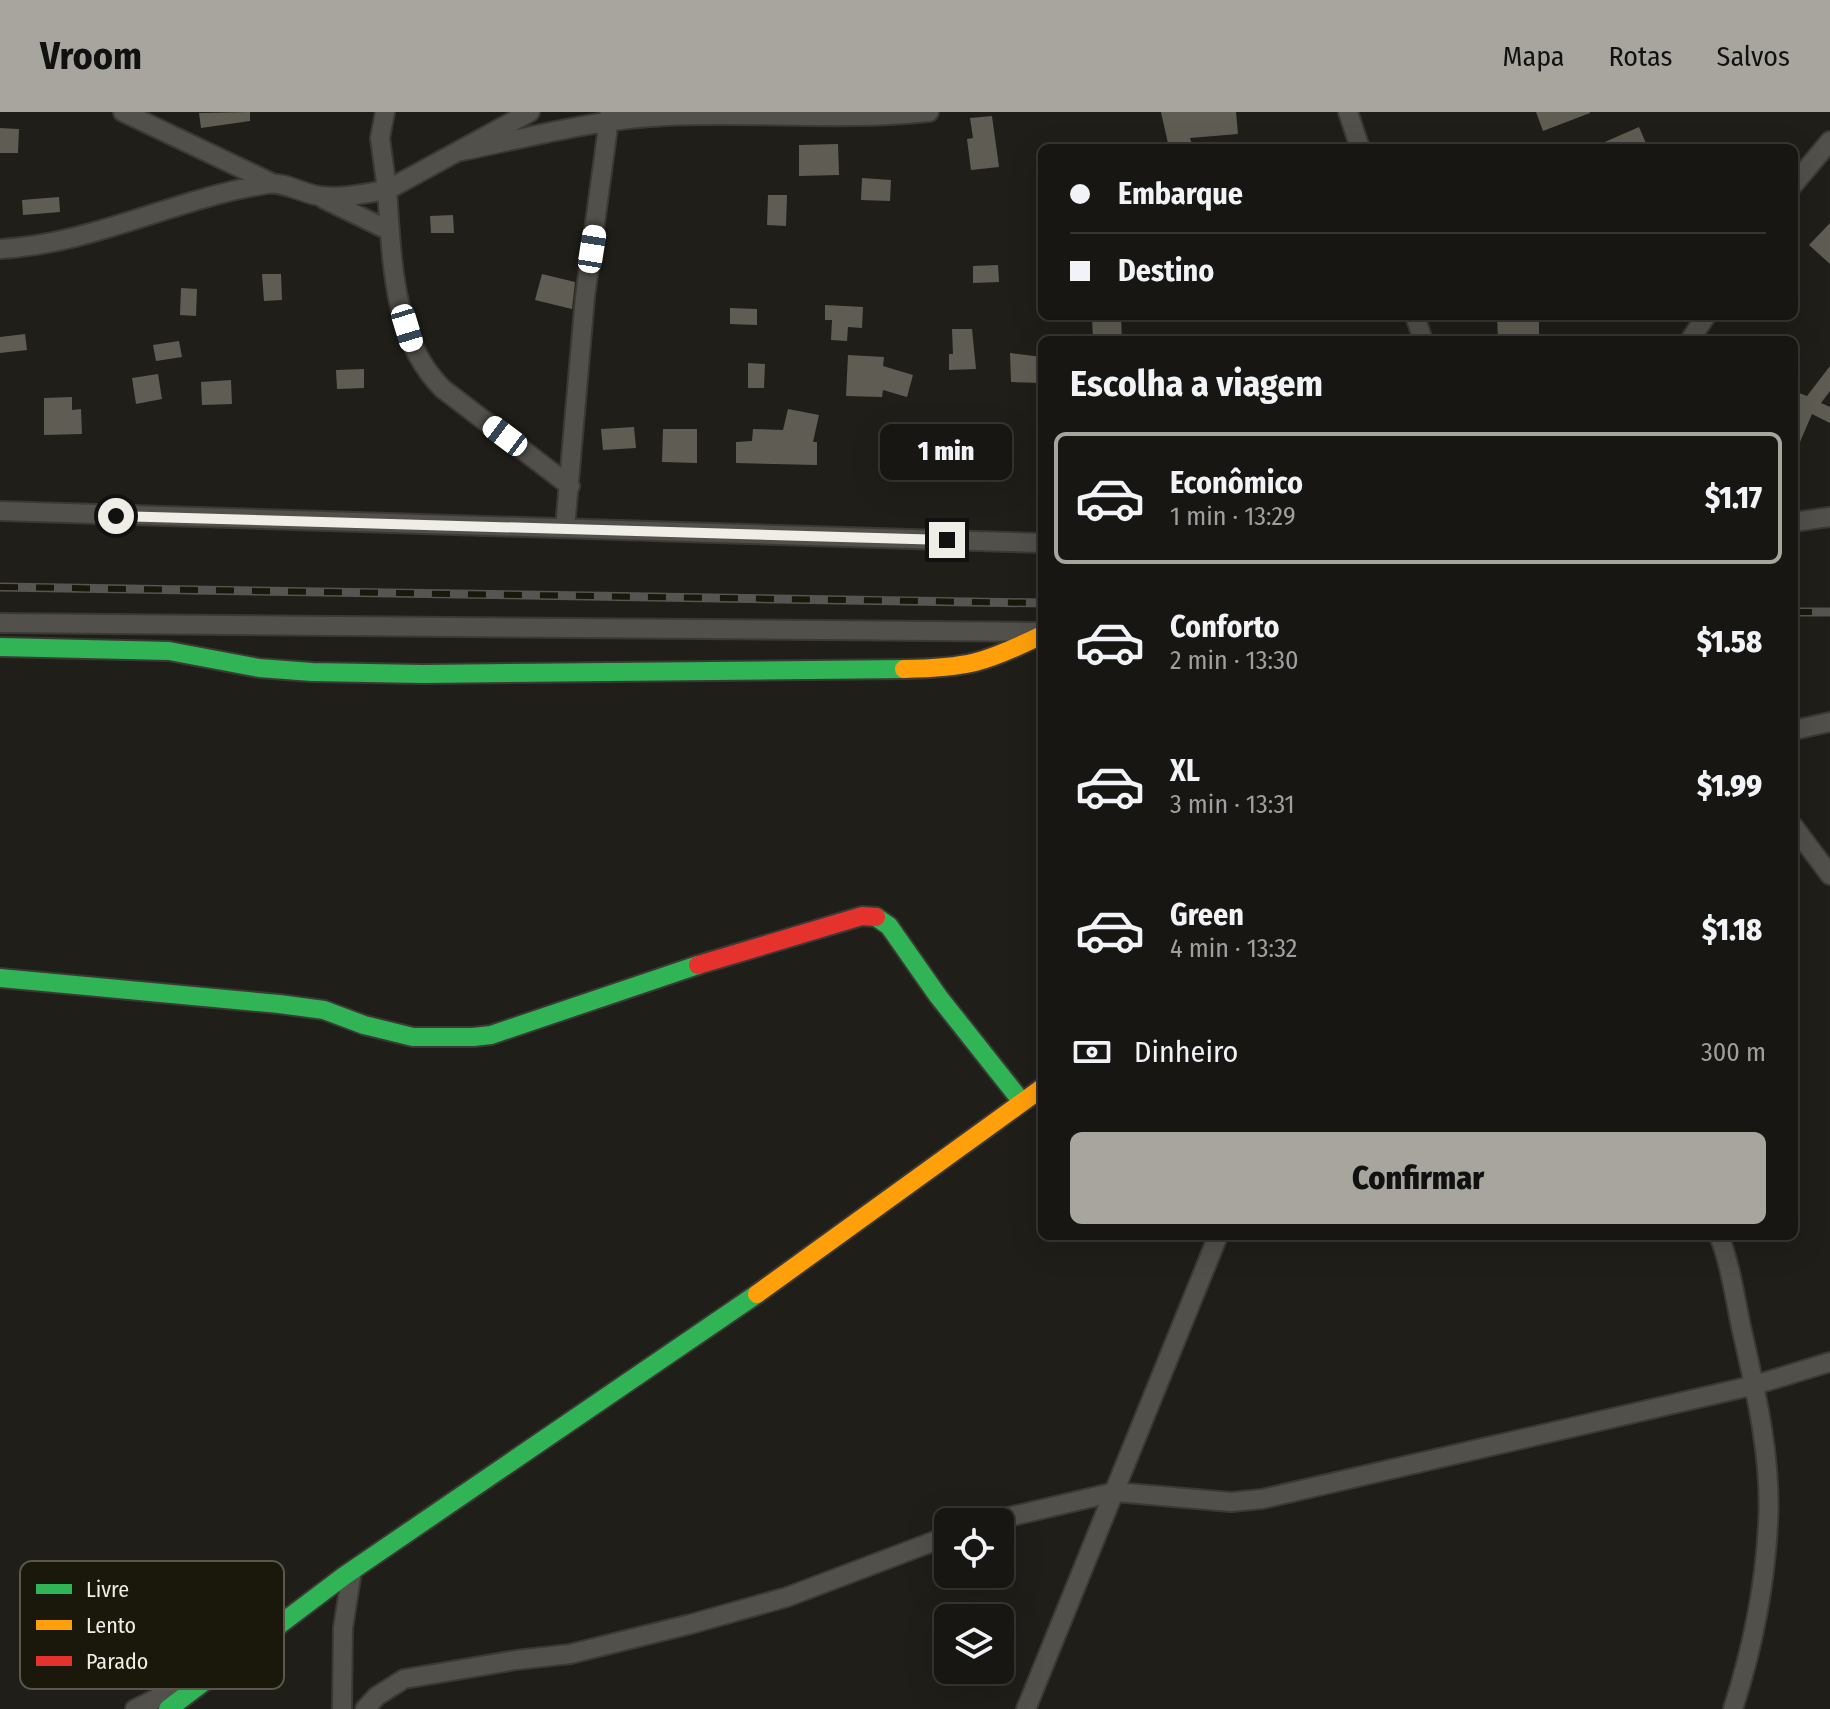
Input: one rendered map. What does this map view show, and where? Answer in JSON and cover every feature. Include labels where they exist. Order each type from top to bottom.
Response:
[{"type":"street","points":[[123,112],[272,183],[318,196],[390,231]]},
{"type":"street","points":[[385,112],[380,138],[392,267],[412,344],[425,372],[570,486]]},
{"type":"street","points":[[318,196],[340,197],[387,190],[530,112]]},
{"type":"street","points":[[462,151],[609,116],[758,113],[893,116],[929,112]]},
{"type":"street","points":[[1348,112],[1359,144]]},
{"type":"street","points":[[565,528],[585,297],[609,116]]},
{"type":"street","points":[[1798,179],[1830,141]]},
{"type":"street","points":[[0,249],[66,240],[225,192],[272,183]]},
{"type":"street","points":[[0,511],[1038,543]]},
{"type":"street","points":[[1798,521],[1830,517]]},
{"type":"street","points":[[0,623],[1038,634]]},
{"type":"street","points":[[0,647],[169,651],[259,668],[312,672],[765,672],[958,668],[994,659],[1038,636]]},
{"type":"street","points":[[1798,729],[1830,722]]},
{"type":"street","points":[[1798,832],[1830,875]]},
{"type":"street","points":[[0,978],[323,1009],[421,1040],[447,1040],[491,1035],[750,947],[862,916],[875,917],[889,926],[938,996],[1022,1102]]},
{"type":"street","points":[[284,1621],[654,1365],[1038,1091]]},
{"type":"street","points":[[1026,1709],[1216,1240]]},
{"type":"street","points":[[1721,1240],[1755,1385],[1769,1522],[1760,1597],[1745,1671],[1733,1709]]},
{"type":"street","points":[[1014,1516],[1115,1492],[1231,1502],[1262,1499],[1755,1385],[1830,1362]]},
{"type":"street","points":[[365,1709],[377,1696],[404,1679],[570,1654],[614,1644],[787,1597],[934,1541]]},
{"type":"street","points":[[342,1709],[343,1628],[352,1571]]},
{"type":"street","points":[[135,1709],[176,1689]]},
{"type":"street","points":[[168,1709],[193,1689]]},
{"type":"building","points":[[250,112],[250,121],[201,128],[199,113]]},
{"type":"building","points":[[1161,112],[1236,112],[1238,134],[1190,138],[1192,144],[1168,144]]},
{"type":"building","points":[[1536,112],[1590,112],[1590,113],[1543,131]]},
{"type":"building","points":[[992,116],[999,167],[971,170],[967,139],[973,138],[970,118]]},
{"type":"building","points":[[1639,127],[1646,144],[1600,144]]},
{"type":"building","points":[[0,128],[19,129],[18,153],[0,153]]},
{"type":"building","points":[[838,144],[839,175],[799,176],[799,145]]},
{"type":"building","points":[[862,178],[891,180],[890,201],[861,200]]},
{"type":"building","points":[[768,195],[787,195],[786,226],[767,225]]},
{"type":"building","points":[[59,197],[60,212],[23,215],[22,200]]},
{"type":"building","points":[[453,215],[454,233],[431,233],[430,216]]},
{"type":"building","points":[[1830,223],[1830,264],[1809,245]]},
{"type":"building","points":[[998,265],[999,282],[973,283],[973,266]]},
{"type":"building","points":[[262,274],[281,274],[282,300],[264,301]]},
{"type":"building","points":[[542,274],[575,282],[572,309],[535,300]]},
{"type":"building","points":[[181,288],[197,289],[196,316],[180,315]]},
{"type":"building","points":[[825,305],[863,307],[862,328],[848,327],[847,341],[831,340],[832,320],[825,320]]},
{"type":"building","points":[[730,308],[757,309],[757,325],[730,324]]},
{"type":"building","points":[[1092,320],[1121,320],[1122,336],[1093,336]]},
{"type":"building","points":[[1497,320],[1539,320],[1539,336],[1498,336]]},
{"type":"building","points":[[952,329],[972,329],[976,369],[949,370],[949,354],[953,354]]},
{"type":"building","points":[[25,334],[27,350],[0,353],[0,337]]},
{"type":"building","points":[[179,341],[182,357],[156,361],[153,345]]},
{"type":"building","points":[[1010,353],[1038,356],[1038,383],[1011,382]]},
{"type":"building","points":[[848,355],[884,357],[883,366],[913,375],[907,397],[883,390],[882,397],[846,396]]},
{"type":"building","points":[[748,363],[765,364],[764,388],[748,388]]},
{"type":"building","points":[[1830,366],[1830,391],[1821,403],[1830,407],[1830,423],[1812,414],[1798,447],[1798,396],[1799,393],[1807,396]]},
{"type":"building","points":[[364,369],[364,388],[337,389],[336,370]]},
{"type":"building","points":[[158,374],[162,399],[136,404],[132,378]]},
{"type":"building","points":[[231,380],[232,404],[202,405],[201,382]]},
{"type":"building","points":[[72,397],[72,410],[81,409],[82,434],[44,435],[44,398]]},
{"type":"building","points":[[788,409],[819,415],[813,442],[817,442],[817,465],[736,463],[736,442],[752,441],[753,429],[783,430]]},
{"type":"building","points":[[634,427],[636,448],[603,450],[601,429]]},
{"type":"building","points":[[663,429],[697,429],[697,463],[662,462]]},
{"type":"building","points":[[955,438],[1001,439],[1000,466],[954,465]]},
{"type":"railway","points":[[0,587],[1038,603]]},
{"type":"railway","points":[[1798,612],[1830,612]]},
{"type":"traffic: fast","points":[[0,647],[169,651],[259,668],[312,672],[423,674],[904,669]]},
{"type":"traffic: fast","points":[[876,917],[889,926],[938,996],[1022,1102]]},
{"type":"traffic: fast","points":[[0,978],[279,1004],[324,1010],[364,1025],[413,1037],[473,1037],[491,1035],[698,965]]},
{"type":"traffic: fast","points":[[284,1621],[344,1576],[757,1294]]},
{"type":"traffic: fast","points":[[168,1709],[194,1689]]},
{"type":"traffic: slow","points":[[904,669],[975,662],[1038,637]]},
{"type":"traffic: slow","points":[[757,1294],[1038,1091]]},
{"type":"traffic: jam","points":[[698,965],[862,916],[876,917]]},
{"type":"route","points":[[116,516],[947,540]]}]
